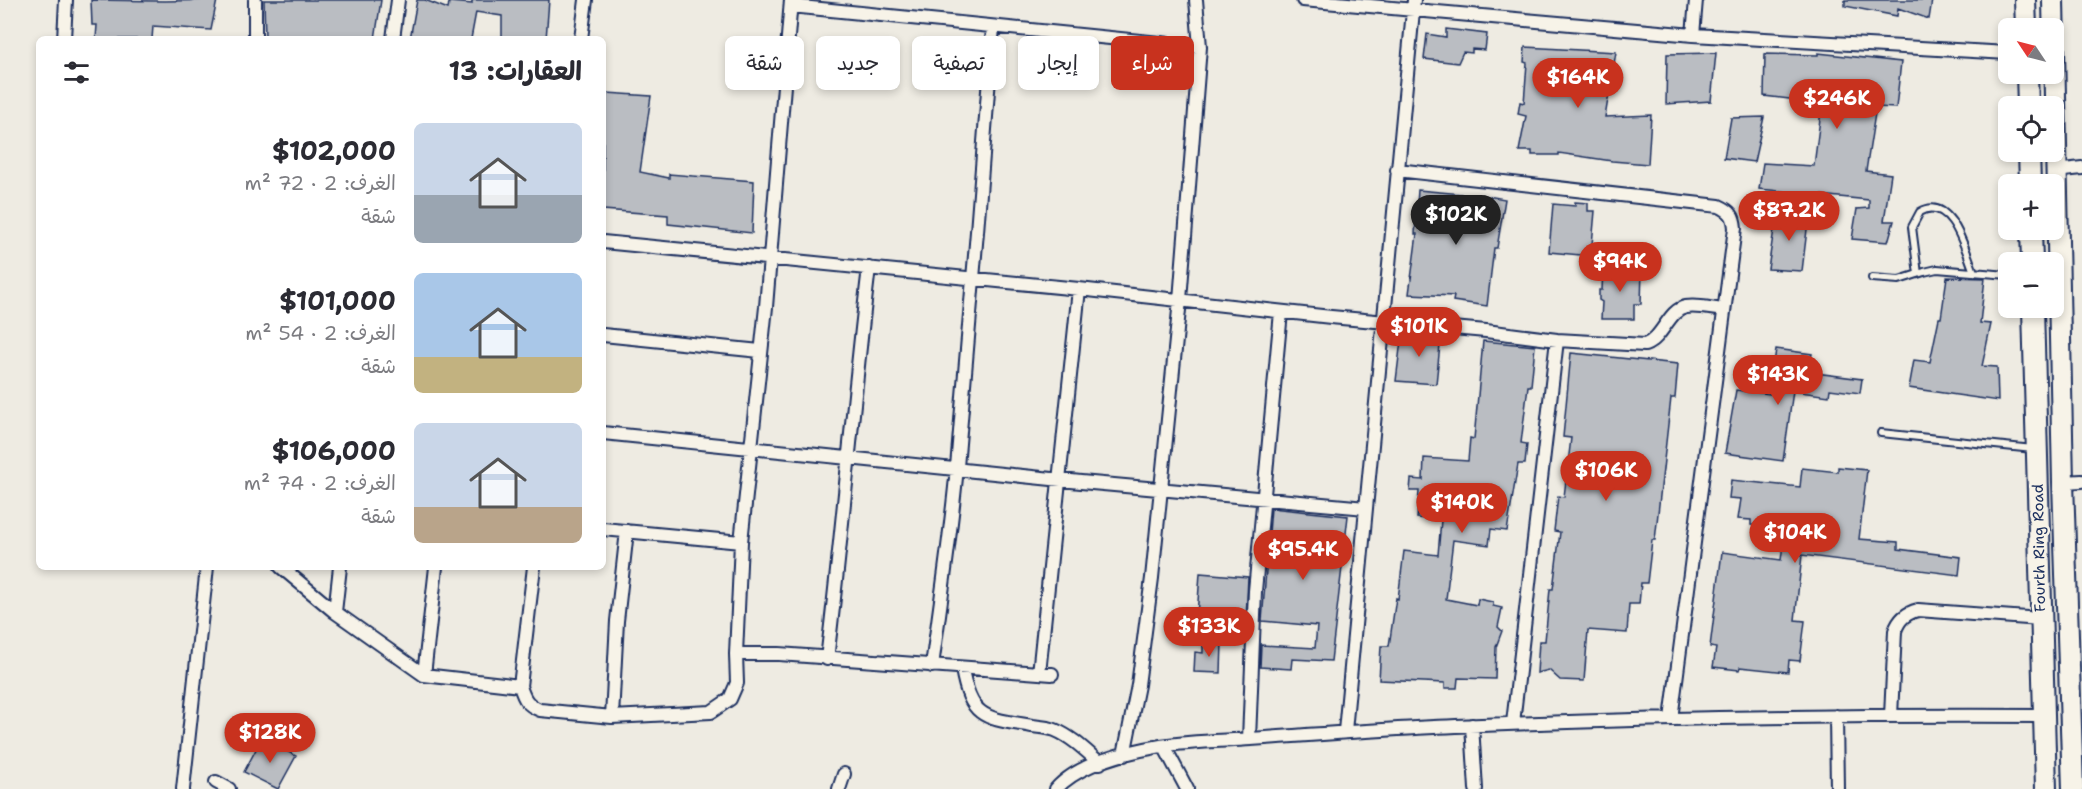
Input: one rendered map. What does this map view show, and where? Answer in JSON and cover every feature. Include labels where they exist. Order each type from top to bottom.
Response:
[{"type":"main road","points":[[2025,0],[2026,18]]},
{"type":"main road","name":"Fourth Ring Road","points":[[2053,0],[2055,171],[2072,482],[2077,720],[2073,789]]},
{"type":"main road","name":"Fourth Ring Road","points":[[2033,318],[2046,789]]},
{"type":"street","points":[[64,36],[66,0]]},
{"type":"street","points":[[255,0],[255,36]]},
{"type":"street","points":[[393,36],[398,0]]},
{"type":"street","points":[[581,36],[586,0]]},
{"type":"street","points":[[1124,754],[1138,685],[1180,300],[1200,47],[1196,0]]},
{"type":"street","points":[[1303,0],[1413,5],[1692,36],[1998,52]]},
{"type":"street","points":[[1692,36],[1696,0]]},
{"type":"street","points":[[534,570],[520,686],[523,698],[529,705],[540,710],[612,717],[711,712],[730,699],[737,683],[736,654],[741,542],[770,259],[791,3],[993,27],[1200,47]]},
{"type":"street","points":[[1345,730],[1413,5]]},
{"type":"street","points":[[932,666],[957,468],[993,27]]},
{"type":"street","points":[[2055,171],[2082,168]]},
{"type":"street","points":[[1398,170],[1719,206],[1729,210],[1734,218],[1735,228],[1671,719]]},
{"type":"street","points":[[606,242],[1557,340],[1645,345],[1653,342],[1674,314],[1683,307],[1724,310]]},
{"type":"street","points":[[827,659],[840,558],[869,268]]},
{"type":"street","points":[[736,654],[779,654],[1045,674],[1059,479],[1078,289]]},
{"type":"street","points":[[1249,739],[1255,591],[1281,312]]},
{"type":"street","points":[[606,335],[760,351]]},
{"type":"street","points":[[1513,723],[1557,340]]},
{"type":"street","points":[[606,433],[1365,508]]},
{"type":"street","points":[[606,529],[741,542]]},
{"type":"street","points":[[612,717],[617,621],[627,531]]},
{"type":"street","points":[[183,789],[207,570]]},
{"type":"street","points":[[285,570],[335,612],[424,675],[520,686]]},
{"type":"street","points":[[335,612],[340,570]]},
{"type":"street","points":[[424,675],[436,570]]},
{"type":"street","points":[[1891,716],[1895,631],[1906,615],[1918,610],[2041,619]]},
{"type":"street","points":[[962,669],[966,689],[976,707],[987,718],[1053,729],[1073,740],[1100,763]]},
{"type":"street","points":[[1836,716],[1837,789]]},
{"type":"street","points":[[1056,789],[1078,771],[1124,754],[1164,746],[1345,730],[1671,719],[2043,716]]},
{"type":"street","points":[[1472,725],[1476,789]]},
{"type":"street","points":[[1164,746],[1187,789]]},
{"type":"street","points":[[839,789],[844,774]]},
{"type":"street","points":[[216,782],[229,789]]},
{"type":"lane","points":[[1918,274],[1912,227],[1920,212],[1932,208],[1944,212],[1953,222],[1974,272]]},
{"type":"lane","points":[[1872,278],[1899,280],[1937,270],[1998,274]]},
{"type":"lane","points":[[1881,433],[2037,449]]},
{"type":"building","points":[[91,0],[217,0],[211,30],[153,26],[152,36],[96,36],[97,25],[92,25]]},
{"type":"building","points":[[264,0],[381,0],[375,36],[265,36]]},
{"type":"building","points":[[417,0],[425,0],[448,9],[449,2],[472,4],[472,0],[549,0],[546,36],[502,36],[502,16],[476,12],[472,36],[411,36]]},
{"type":"building","points":[[1845,0],[1932,0],[1929,19],[1898,8],[1897,16],[1845,6]]},
{"type":"building","points":[[1446,29],[1487,34],[1485,50],[1472,49],[1472,53],[1463,52],[1458,63],[1424,59],[1427,34],[1446,37]]},
{"type":"building","points":[[1525,47],[1616,52],[1605,117],[1651,115],[1648,164],[1559,153],[1559,155],[1532,155],[1532,151],[1519,151],[1526,116],[1518,114],[1520,102],[1524,103],[1527,63],[1524,62]]},
{"type":"building","points":[[1716,53],[1711,101],[1666,104],[1667,54]]},
{"type":"building","points":[[1818,53],[1901,62],[1896,108],[1876,107],[1866,171],[1891,174],[1884,221],[1894,221],[1888,242],[1852,239],[1857,209],[1869,208],[1869,200],[1759,189],[1763,163],[1814,166],[1822,103],[1764,96],[1765,54],[1818,55]]},
{"type":"building","points":[[607,93],[651,96],[640,172],[669,178],[669,174],[754,181],[752,233],[668,224],[668,215],[606,210]]},
{"type":"building","points":[[1764,117],[1754,162],[1724,158],[1731,118]]},
{"type":"building","points":[[1418,190],[1461,194],[1459,202],[1482,195],[1505,199],[1497,248],[1494,248],[1487,306],[1453,301],[1454,296],[1409,294],[1417,234],[1415,234]]},
{"type":"building","points":[[1575,202],[1588,203],[1588,211],[1595,211],[1591,256],[1549,252],[1553,204],[1575,206]]},
{"type":"building","points":[[1809,213],[1802,271],[1768,269],[1776,216]]},
{"type":"building","points":[[1603,269],[1642,270],[1641,304],[1634,304],[1634,319],[1601,319],[1602,302],[1599,300],[1599,290],[1602,290]]},
{"type":"building","points":[[1947,277],[1985,278],[1980,323],[1991,324],[1982,366],[1997,367],[1998,401],[1909,388],[1914,360],[1930,362],[1939,318],[1941,318]]},
{"type":"building","points":[[1402,332],[1441,335],[1436,384],[1396,381]]},
{"type":"building","points":[[1483,341],[1535,346],[1521,443],[1527,444],[1525,464],[1518,464],[1507,531],[1491,529],[1489,545],[1453,540],[1446,599],[1477,605],[1478,599],[1493,602],[1493,606],[1502,608],[1498,627],[1502,631],[1496,647],[1495,679],[1458,678],[1457,688],[1445,688],[1445,683],[1379,680],[1381,646],[1389,646],[1404,551],[1438,555],[1441,520],[1417,518],[1419,491],[1410,491],[1411,479],[1423,480],[1424,458],[1468,461],[1470,438],[1474,439]]},
{"type":"building","points":[[1776,349],[1812,354],[1808,372],[1862,379],[1860,393],[1830,389],[1829,396],[1793,391],[1783,461],[1725,453],[1736,390],[1770,394]]},
{"type":"building","points":[[1571,353],[1678,364],[1675,398],[1671,398],[1655,540],[1652,540],[1647,583],[1641,583],[1639,604],[1629,604],[1627,633],[1588,630],[1584,681],[1560,680],[1549,670],[1537,673],[1539,641],[1545,641],[1550,589],[1553,589],[1560,532],[1554,531],[1558,496],[1564,497],[1571,438],[1563,437]]},
{"type":"building","points":[[1838,467],[1867,470],[1859,539],[1898,542],[1898,549],[1961,557],[1959,575],[1802,555],[1795,620],[1805,621],[1800,661],[1789,660],[1788,672],[1713,667],[1716,648],[1710,647],[1722,552],[1781,560],[1785,529],[1751,525],[1751,520],[1738,519],[1741,499],[1729,498],[1731,480],[1800,487],[1802,468],[1838,472]]},
{"type":"building","points":[[1271,508],[1348,516],[1331,661],[1292,659],[1291,669],[1260,667],[1261,645],[1315,648],[1317,626],[1262,621]]},
{"type":"building","points":[[1200,573],[1248,577],[1246,620],[1197,616]]},
{"type":"building","points":[[1203,641],[1222,642],[1221,673],[1194,672],[1195,652],[1203,653]]},
{"type":"building","points":[[262,738],[296,756],[278,789],[244,772]]}]
